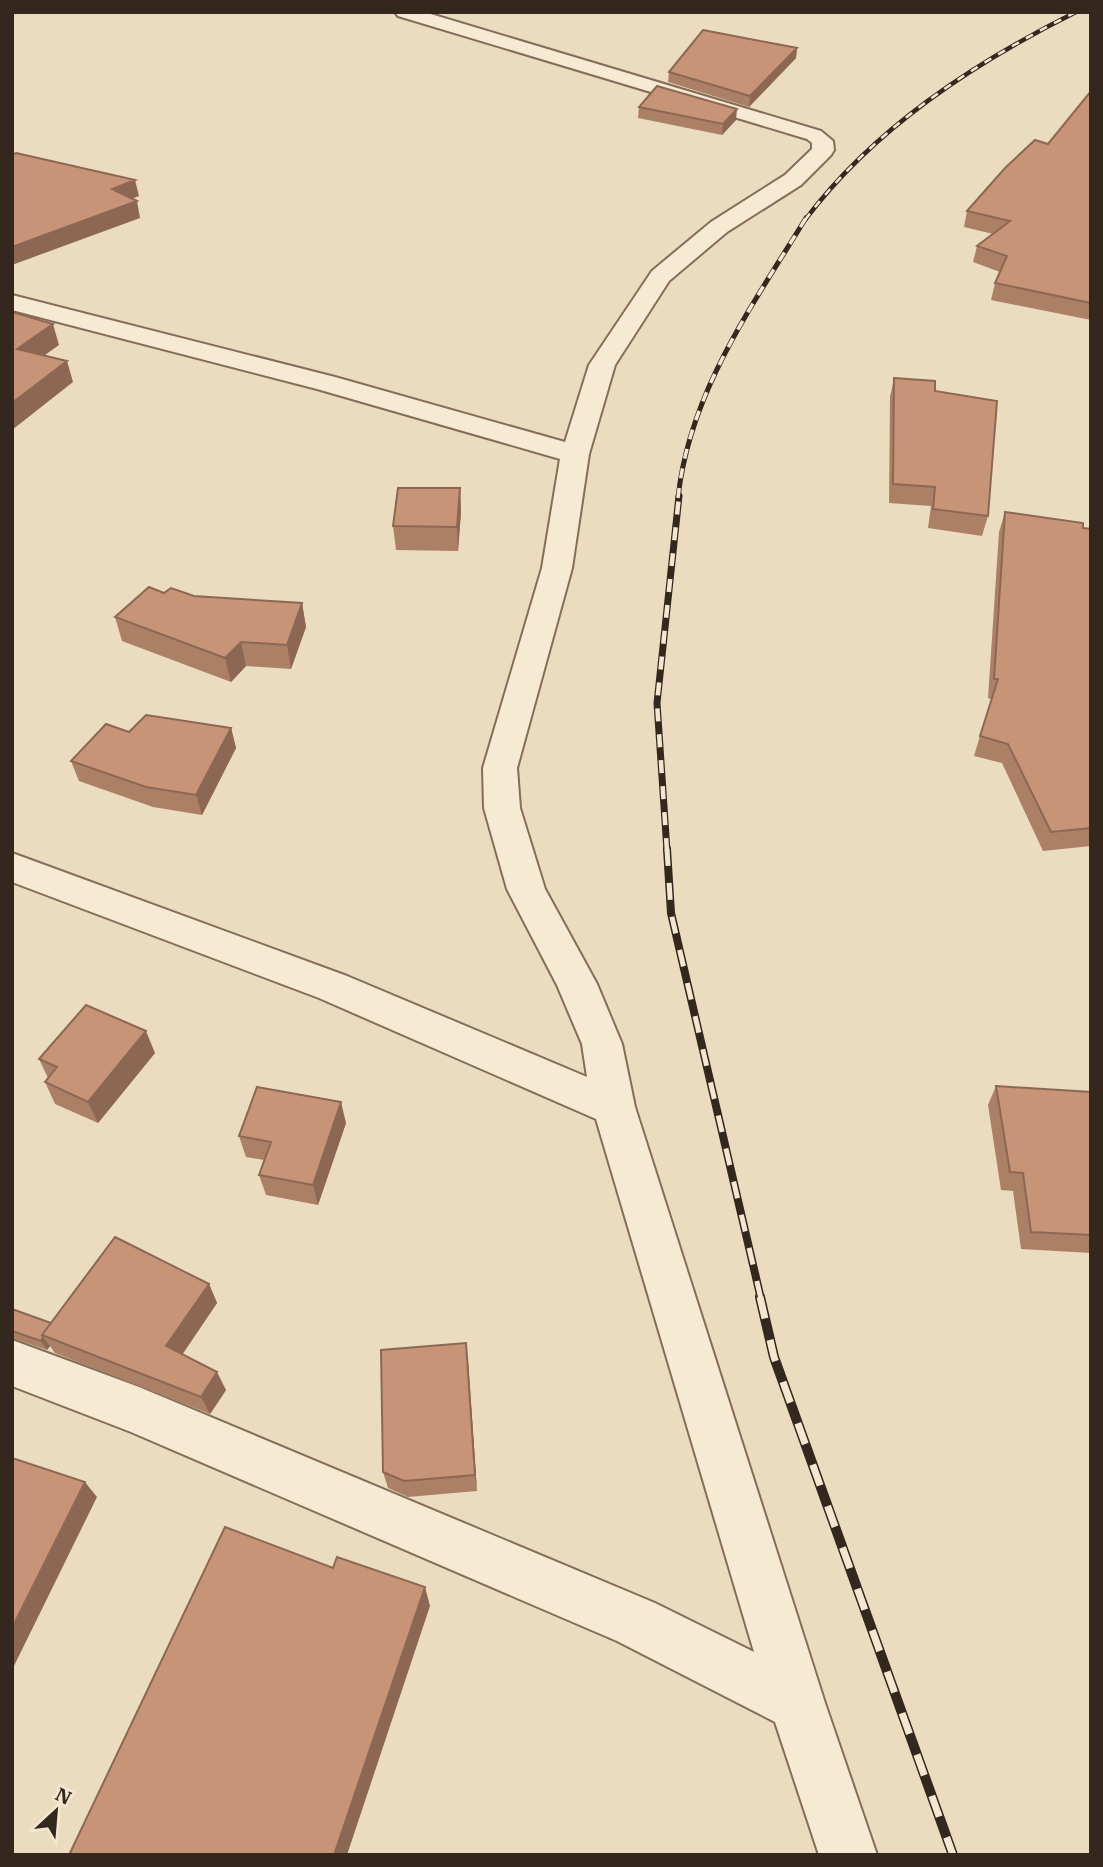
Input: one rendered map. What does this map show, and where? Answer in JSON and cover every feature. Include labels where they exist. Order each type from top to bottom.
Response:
[{"type":"street","points":[[404,12],[814,135],[822,141],[823,150],[793,180],[719,227],[660,276],[602,365],[575,454],[557,568],[500,768],[502,808],[526,889],[577,984],[602,1044],[614,1107],[797,1703],[848,1855]]},
{"type":"street","points":[[12,302],[326,383],[575,454]]},
{"type":"street","points":[[12,867],[333,987],[614,1107]]},
{"type":"street","points":[[12,1363],[139,1411],[636,1622],[797,1703]]},
{"type":"building","points":[[703,30],[797,48],[750,96],[669,72]]},
{"type":"building","points":[[657,86],[737,109],[723,124],[639,107]]},
{"type":"building","points":[[1091,91],[1091,303],[995,283],[1007,256],[977,246],[1010,221],[967,211],[1005,168],[1035,140],[1048,144]]},
{"type":"building","points":[[16,153],[135,180],[112,189],[137,201],[12,247],[12,155]]},
{"type":"building","points":[[12,312],[53,324],[17,349],[67,361],[12,403]]},
{"type":"building","points":[[894,378],[935,381],[935,391],[997,401],[988,516],[933,509],[935,487],[893,484]]},
{"type":"building","points":[[398,488],[460,488],[457,527],[393,526]]},
{"type":"building","points":[[1005,512],[1083,523],[1083,528],[1091,529],[1091,828],[1051,832],[1008,744],[980,736],[998,679],[994,679]]},
{"type":"building","points":[[149,587],[164,593],[171,588],[194,596],[302,603],[287,645],[241,642],[225,658],[115,617]]},
{"type":"building","points":[[146,715],[231,728],[196,795],[146,787],[71,761],[106,724],[129,732]]},
{"type":"building","points":[[86,1005],[146,1031],[88,1102],[45,1082],[57,1067],[39,1059]]},
{"type":"building","points":[[996,1086],[1091,1092],[1091,1235],[1031,1232],[1023,1173],[1010,1172]]},
{"type":"building","points":[[257,1087],[341,1102],[313,1185],[259,1175],[271,1142],[239,1136]]},
{"type":"building","points":[[115,1237],[209,1284],[166,1346],[217,1372],[201,1397],[42,1335]]},
{"type":"building","points":[[12,1309],[51,1323],[41,1341],[12,1331]]},
{"type":"building","points":[[466,1343],[475,1475],[404,1481],[383,1472],[381,1350]]},
{"type":"building","points":[[12,1458],[85,1482],[12,1628]]},
{"type":"building","points":[[225,1527],[333,1568],[337,1557],[425,1587],[334,1855],[69,1855]]},
{"type":"railway","points":[[805,220],[832,187],[894,127],[1000,53],[1076,12]]},
{"type":"railway","points":[[678,498],[684,459],[709,386],[745,318],[806,218]]},
{"type":"railway","points":[[667,851],[657,703],[679,496]]},
{"type":"railway","points":[[667,849],[671,913],[761,1299]]},
{"type":"railway","points":[[760,1297],[774,1357],[953,1855]]}]
